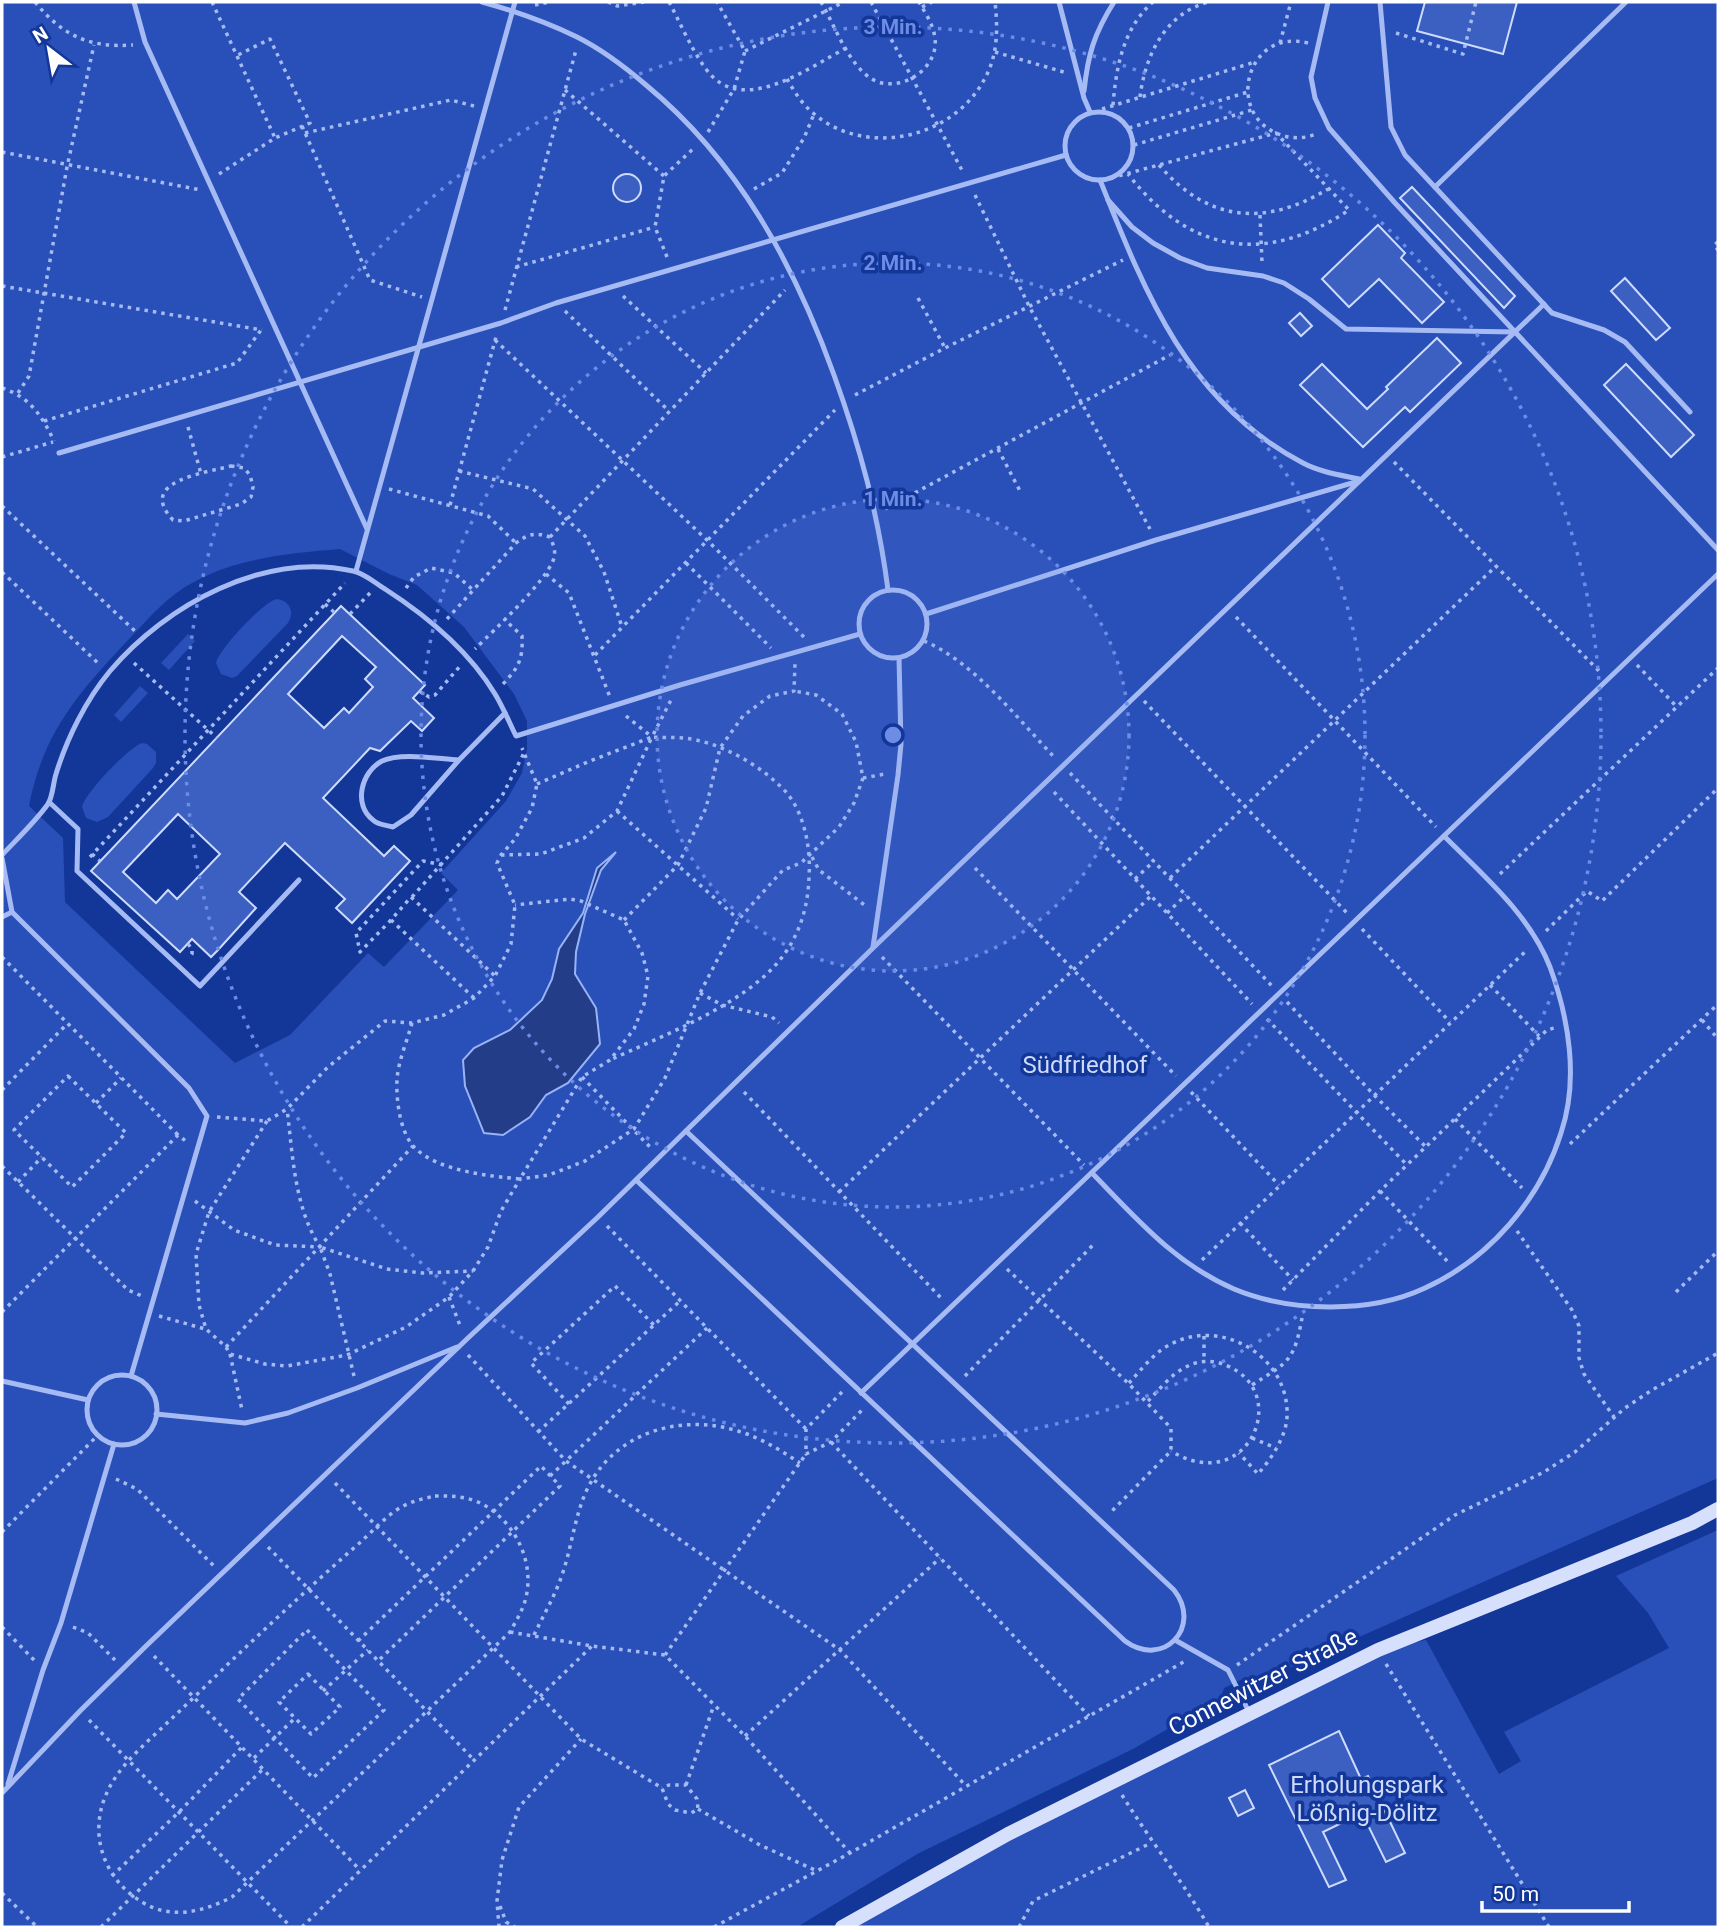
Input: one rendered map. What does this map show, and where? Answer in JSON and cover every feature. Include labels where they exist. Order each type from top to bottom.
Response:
[{"type":"street","name":"Connewitzer Straße","points":[[842,1927],[967,1856],[1378,1650],[1692,1523],[1718,1509]]},
{"type":"lane","points":[[134,2],[145,42],[367,529]]},
{"type":"lane","points":[[482,2],[513,10],[579,38],[627,69],[668,103],[703,140],[746,193],[775,239],[822,342],[864,465],[877,513],[888,590]]},
{"type":"lane","points":[[356,571],[515,2]]},
{"type":"lane","points":[[1059,2],[1090,112]]},
{"type":"lane","points":[[1084,98],[1088,57],[1100,24],[1114,2]]},
{"type":"lane","points":[[1328,2],[1311,77],[1315,98],[1329,128],[1514,332],[1718,550]]},
{"type":"lane","points":[[1380,2],[1391,127],[1405,155],[1552,313],[1604,330],[1625,342],[1690,412]]},
{"type":"lane","points":[[1435,187],[1626,2]]},
{"type":"lane","points":[[1090,112],[1116,115],[1129,128],[1134,145],[1133,154],[1124,170],[1109,179],[1082,176],[1069,164],[1066,155],[1065,137],[1069,129],[1074,122],[1090,112]]},
{"type":"lane","points":[[59,453],[501,323],[613,286],[1066,155]]},
{"type":"lane","points":[[1100,180],[1155,309],[1179,350],[1203,381],[1231,411],[1264,439],[1303,463],[1362,480]]},
{"type":"lane","points":[[1108,200],[1132,226],[1153,243],[1180,258],[1207,268],[1263,276],[1284,283],[1346,329],[1514,332]]},
{"type":"lane","points":[[4,1790],[145,1647],[598,1217],[873,948],[1544,304]]},
{"type":"lane","points":[[926,614],[1156,540],[1362,480]]},
{"type":"lane","points":[[131,1376],[207,1116],[189,1088],[12,912],[2,857],[50,802],[56,773],[77,720],[108,673],[141,637],[204,596],[252,576],[298,568],[356,571],[398,597],[439,628],[468,657],[495,693],[516,737],[680,685],[860,634]]},
{"type":"lane","points":[[861,1392],[1718,574]]},
{"type":"lane","points":[[888,590],[902,590],[910,594],[923,605],[926,614],[927,632],[924,641],[911,654],[898,658],[876,654],[869,649],[860,634],[863,607],[875,594],[888,590]]},
{"type":"lane","points":[[873,948],[891,834],[901,744],[898,658]]},
{"type":"lane","points":[[459,760],[397,756],[380,761],[367,776],[360,794],[364,812],[375,823],[393,827],[411,815],[505,713]]},
{"type":"lane","points":[[50,802],[78,829],[77,871],[200,986],[299,880]]},
{"type":"lane","points":[[1091,1172],[1154,1237],[1193,1268],[1235,1289],[1271,1302],[1304,1307],[1342,1306],[1387,1300],[1424,1289],[1456,1271],[1485,1248],[1513,1221],[1531,1197],[1549,1164],[1562,1132],[1569,1099],[1571,1062],[1566,1024],[1549,965],[1537,940],[1515,909],[1444,836]]},
{"type":"lane","points":[[2,917],[12,912]]},
{"type":"lane","points":[[636,1180],[1132,1647],[1159,1650],[1175,1640],[1185,1615],[1180,1598],[686,1131]]},
{"type":"lane","points":[[156,1414],[245,1423],[288,1413],[460,1346]]},
{"type":"lane","points":[[121,1375],[131,1376],[152,1392],[156,1414],[152,1427],[140,1440],[132,1444],[114,1444],[98,1435],[89,1420],[88,1400],[104,1380],[121,1375]]},
{"type":"lane","points":[[2,1381],[88,1400]]},
{"type":"lane","points":[[4,1790],[61,1623],[114,1444]]},
{"type":"lane","points":[[1175,1640],[1228,1670],[1250,1715]]},
{"type":"path","points":[[35,2],[51,21],[94,45],[131,46],[145,42]]},
{"type":"path","points":[[212,2],[275,138]]},
{"type":"path","points":[[608,2],[617,6],[643,2]]},
{"type":"path","points":[[669,2],[706,69],[718,82],[734,89],[760,90],[846,48]]},
{"type":"path","points":[[672,269],[655,227],[664,176],[703,140],[721,113],[734,89],[745,51],[717,2]]},
{"type":"path","points":[[821,2],[857,66],[873,80],[892,84],[913,79],[927,66],[935,49],[934,29],[921,4],[932,2]]},
{"type":"path","points":[[745,51],[844,2]]},
{"type":"path","points":[[871,2],[969,183],[1028,306],[1156,540]]},
{"type":"path","points":[[786,79],[814,114],[840,129],[874,139],[906,136],[938,126],[964,106],[984,80],[995,52],[998,27],[995,2]]},
{"type":"path","points":[[1113,105],[1115,76],[1122,49],[1135,24],[1153,2]]},
{"type":"path","points":[[1140,97],[1143,72],[1150,52],[1163,33],[1201,3],[1209,2]]},
{"type":"path","points":[[1280,43],[1290,2]]},
{"type":"path","points":[[1382,28],[1463,54],[1476,2]]},
{"type":"path","points":[[450,505],[579,38]]},
{"type":"path","points":[[208,181],[275,138],[310,123],[270,40],[236,56]]},
{"type":"path","points":[[1128,174],[1146,197],[1172,220],[1201,235],[1228,242],[1261,244],[1296,238],[1323,227],[1349,210],[1276,133],[1262,124],[1252,110],[1248,93],[1248,76],[1264,50],[1280,43],[1299,41],[1316,46]]},
{"type":"path","points":[[18,393],[29,376],[67,167],[94,45]]},
{"type":"path","points":[[995,52],[1078,76]]},
{"type":"path","points":[[1090,112],[1256,61]]},
{"type":"path","points":[[565,89],[664,176]]},
{"type":"path","points":[[1129,128],[1248,93]]},
{"type":"path","points":[[305,133],[451,100],[486,110]]},
{"type":"path","points":[[1134,145],[1252,110]]},
{"type":"path","points":[[746,193],[782,173],[804,138],[814,114]]},
{"type":"path","points":[[302,127],[370,280],[430,300]]},
{"type":"path","points":[[1109,179],[1276,133],[1292,138],[1312,137],[1329,128]]},
{"type":"path","points":[[2,152],[67,167],[214,192]]},
{"type":"path","points":[[1159,165],[1175,183],[1203,203],[1227,210],[1259,214],[1284,210],[1328,188]]},
{"type":"path","points":[[1259,214],[1263,276]]},
{"type":"path","points":[[516,267],[655,227]]},
{"type":"path","points":[[1718,242],[1714,245],[1718,250]]},
{"type":"path","points":[[595,655],[843,401],[1131,256]]},
{"type":"path","points":[[550,537],[795,280]]},
{"type":"path","points":[[2,286],[261,330]]},
{"type":"path","points":[[613,286],[706,373]]},
{"type":"path","points":[[918,298],[945,348]]},
{"type":"path","points":[[556,303],[669,411]]},
{"type":"path","points":[[44,421],[237,363],[261,330],[273,325]]},
{"type":"path","points":[[495,340],[708,541],[813,646]]},
{"type":"path","points":[[877,513],[1179,350]]},
{"type":"path","points":[[2,388],[18,393],[44,421],[54,442],[2,457]]},
{"type":"path","points":[[184,415],[201,474]]},
{"type":"path","points":[[998,449],[1020,491]]},
{"type":"path","points":[[1387,455],[1608,680]]},
{"type":"path","points":[[231,466],[244,468],[250,475],[253,487],[251,497],[242,504],[184,521],[173,520],[161,502],[164,490],[175,482],[201,474],[231,466]]},
{"type":"path","points":[[459,471],[533,489],[585,536],[604,572],[622,627]]},
{"type":"path","points":[[379,486],[488,516],[516,543]]},
{"type":"path","points":[[2,506],[141,637]]},
{"type":"path","points":[[419,691],[429,697],[435,695],[546,574],[554,557],[554,545],[550,537],[539,533],[527,535],[516,543],[439,628]]},
{"type":"path","points":[[686,563],[780,657]]},
{"type":"path","points":[[1170,878],[1496,566]]},
{"type":"path","points":[[398,597],[414,577],[431,568],[454,573],[473,590]]},
{"type":"path","points":[[77,871],[356,571]]},
{"type":"path","points":[[2,572],[108,673]]},
{"type":"path","points":[[546,574],[569,593],[614,706],[652,737]]},
{"type":"path","points":[[350,614],[377,585]]},
{"type":"path","points":[[325,604],[335,613]]},
{"type":"path","points":[[1227,608],[1444,836]]},
{"type":"path","points":[[495,693],[513,674],[523,656],[522,636],[504,619]]},
{"type":"path","points":[[924,641],[940,647],[962,662],[1426,1147]]},
{"type":"path","points":[[794,691],[795,652]]},
{"type":"path","points":[[125,655],[217,738]]},
{"type":"path","points":[[1631,658],[1677,707]]},
{"type":"path","points":[[1491,883],[1718,668]]},
{"type":"path","points":[[501,855],[541,854],[584,838],[617,811],[680,685]]},
{"type":"path","points":[[412,1023],[397,1078],[398,1112],[413,1146],[439,1163],[481,1174],[520,1179],[549,1175],[585,1161],[634,1129],[665,1078],[685,1025],[738,920],[783,870],[811,855],[838,827],[854,803],[863,778],[856,742],[842,714],[816,695],[794,691],[770,696],[743,716],[720,748],[706,808],[678,865],[624,920]]},
{"type":"path","points":[[1138,694],[1450,1023]]},
{"type":"path","points":[[206,1329],[199,1305],[197,1254],[209,1212],[267,1121],[286,1109],[328,1067],[385,1021],[412,1023],[444,1014],[474,998],[495,976],[511,944],[515,905],[497,863],[515,839],[532,808],[537,785],[516,737]]},
{"type":"path","points":[[537,785],[652,737],[686,738],[720,748],[754,766],[787,793],[805,829],[811,855],[818,870],[877,915]]},
{"type":"path","points":[[442,864],[423,861],[406,879],[356,933],[360,952],[442,864],[502,796],[524,753]]},
{"type":"path","points":[[863,778],[898,775]]},
{"type":"path","points":[[1045,783],[1407,1165]]},
{"type":"path","points":[[1193,1268],[1587,891],[1602,901],[1718,788]]},
{"type":"path","points":[[617,811],[738,920]]},
{"type":"path","points":[[92,854],[100,861]]},
{"type":"path","points":[[230,1354],[265,1364],[286,1366],[347,1355],[406,1326],[449,1297],[474,1270],[488,1247],[500,1211],[582,1077],[610,1060],[722,1005],[762,979],[780,959],[796,934],[808,901],[811,855]]},
{"type":"path","points":[[967,859],[1279,1185]]},
{"type":"path","points":[[1135,879],[1154,861]]},
{"type":"path","points":[[1167,913],[1186,895]]},
{"type":"path","points":[[839,1192],[1151,896]]},
{"type":"path","points":[[411,897],[495,976]]},
{"type":"path","points":[[515,905],[580,901],[624,920],[642,953],[648,976],[644,1004],[634,1029],[610,1060]]},
{"type":"path","points":[[391,920],[474,998]]},
{"type":"path","points":[[873,948],[1091,1172]]},
{"type":"path","points":[[2,957],[178,1135],[197,1150]]},
{"type":"path","points":[[1490,985],[1540,1037]]},
{"type":"path","points":[[700,993],[722,1005],[772,1017],[789,1031]]},
{"type":"path","points":[[1549,1164],[1718,1004]]},
{"type":"path","points":[[1702,1020],[1718,1039]]},
{"type":"path","points":[[2,1090],[68,1024]]},
{"type":"path","points":[[1271,1302],[1380,1191],[1547,1030],[1566,1024]]},
{"type":"path","points":[[68,1076],[126,1133],[72,1187],[42,1157],[14,1130],[68,1076]]},
{"type":"path","points":[[582,1077],[659,1157]]},
{"type":"path","points":[[96,1103],[121,1078]]},
{"type":"path","points":[[735,1083],[951,1307]]},
{"type":"path","points":[[286,1109],[296,1185],[307,1226],[320,1247],[330,1274],[347,1355],[357,1388]]},
{"type":"path","points":[[207,1116],[267,1121]]},
{"type":"path","points":[[1455,1119],[1531,1197]]},
{"type":"path","points":[[2,1312],[178,1135]]},
{"type":"path","points":[[226,1347],[413,1146]]},
{"type":"path","points":[[18,1182],[42,1157]]},
{"type":"path","points":[[2,1166],[128,1290],[154,1300]]},
{"type":"path","points":[[1380,1191],[1456,1271]]},
{"type":"path","points":[[185,1194],[234,1230],[275,1245],[320,1247],[387,1269],[422,1273],[474,1270]]},
{"type":"path","points":[[598,1217],[806,1429]]},
{"type":"path","points":[[1513,1221],[1520,1236],[1572,1310],[1578,1326],[1579,1358],[1584,1374],[1614,1417]]},
{"type":"path","points":[[1240,1223],[1293,1280]]},
{"type":"path","points":[[956,1385],[1094,1244]]},
{"type":"path","points":[[1676,1292],[1718,1251]]},
{"type":"path","points":[[999,1261],[1147,1401],[1171,1428],[1171,1451],[1101,1521]]},
{"type":"path","points":[[569,1404],[531,1363],[615,1286],[654,1325]]},
{"type":"path","points":[[449,1297],[461,1328],[468,1338]]},
{"type":"path","points":[[538,1432],[680,1301]]},
{"type":"path","points":[[1252,1385],[1289,1361],[1298,1340],[1304,1307]]},
{"type":"path","points":[[150,1314],[206,1329],[226,1347],[230,1354],[245,1423]]},
{"type":"path","points":[[550,1476],[707,1328]]},
{"type":"path","points":[[1204,1336],[1204,1362]]},
{"type":"path","points":[[1129,1384],[1157,1353],[1171,1343],[1189,1337],[1223,1336],[1244,1344],[1260,1355],[1282,1385],[1287,1400],[1287,1420],[1276,1448],[1258,1474],[1239,1453]]},
{"type":"path","points":[[460,1346],[566,1461],[840,1650],[966,1786]]},
{"type":"path","points":[[1228,1670],[1455,1515],[1544,1472],[1575,1452],[1614,1417],[1652,1390],[1718,1353]]},
{"type":"path","points":[[1147,1401],[1178,1372],[1187,1366],[1204,1362],[1219,1362],[1235,1368],[1252,1385],[1258,1400],[1258,1420],[1252,1438],[1239,1453],[1228,1460],[1206,1463],[1185,1459],[1171,1451]]},
{"type":"path","points":[[806,1454],[806,1429],[851,1383]]},
{"type":"path","points":[[665,1655],[806,1454],[831,1441],[870,1401]]},
{"type":"path","points":[[534,1635],[563,1573],[583,1498],[608,1459],[627,1442],[652,1430],[678,1425],[737,1430],[769,1442],[800,1463]]},
{"type":"path","points":[[2,1532],[98,1435]]},
{"type":"path","points":[[1252,1438],[1276,1448]]},
{"type":"path","points":[[831,1441],[1089,1716]]},
{"type":"path","points":[[358,1641],[541,1466],[560,1486],[378,1661]]},
{"type":"path","points":[[104,1473],[137,1489],[222,1574]]},
{"type":"path","points":[[326,1474],[581,1739],[662,1788],[668,1804],[675,1810],[691,1813],[698,1809]]},
{"type":"path","points":[[435,1496],[457,1496],[478,1502],[493,1511],[513,1531],[528,1570],[527,1592],[521,1613],[510,1632],[232,1897],[213,1908],[191,1913],[169,1912],[148,1906],[132,1896],[112,1876],[104,1860],[99,1839],[99,1817],[105,1796],[129,1760],[308,1588],[378,1527],[394,1512],[413,1501],[435,1496]]},
{"type":"path","points":[[259,1538],[475,1760]]},
{"type":"path","points":[[744,1736],[940,1558]]},
{"type":"path","points":[[61,1623],[88,1633],[124,1669]]},
{"type":"path","points":[[2,1628],[43,1670]]},
{"type":"path","points":[[307,1630],[384,1710],[313,1779],[275,1738],[238,1699],[307,1630]]},
{"type":"path","points":[[510,1632],[665,1655],[744,1736],[850,1853]]},
{"type":"path","points":[[302,1927],[592,1646]]},
{"type":"path","points":[[145,1647],[361,1870]]},
{"type":"path","points":[[323,1691],[368,1650]]},
{"type":"path","points":[[1378,1650],[1549,1927]]},
{"type":"path","points":[[714,1927],[850,1853],[1198,1654]]},
{"type":"path","points":[[308,1674],[340,1707],[311,1734],[295,1718],[279,1702],[308,1674]]},
{"type":"path","points":[[686,1785],[714,1705]]},
{"type":"path","points":[[80,1711],[291,1927]]},
{"type":"path","points":[[254,1758],[295,1718]]},
{"type":"path","points":[[499,1927],[497,1901],[502,1860],[519,1807],[581,1739]]},
{"type":"path","points":[[112,1876],[242,1747]]},
{"type":"path","points":[[101,1927],[263,1769]]},
{"type":"path","points":[[1113,1781],[1151,1843],[1192,1897],[1209,1927]]},
{"type":"path","points":[[662,1788],[686,1785]]},
{"type":"path","points":[[686,1785],[697,1799],[698,1809]]},
{"type":"path","points":[[698,1809],[760,1845],[817,1871]]},
{"type":"path","points":[[1019,1927],[1033,1901],[1151,1843]]},
{"type":"path","points":[[2,1893],[37,1927]]},
{"type":"path","points":[[497,1901],[506,1922],[515,1927]]},
{"type":"green space","name":"Südfriedhof","points":[[2,2],[1718,2],[1718,1478],[1253,1684],[1243,1679],[1224,1688],[1221,1698],[1133,1749],[919,1853],[797,1927],[2,1927]],"holes":[[[340,549],[417,585],[464,627],[514,694],[527,721],[527,749],[522,773],[506,801],[441,873],[458,890],[384,967],[368,953],[290,1035],[235,1063],[65,902],[63,838],[29,806],[35,780],[54,734],[80,695],[152,615],[185,587],[228,567],[246,562]]]},
{"type":"green space","points":[[277,599],[290,608],[288,623],[237,676],[232,678],[221,674],[216,663],[225,648],[262,608]]},
{"type":"green space","points":[[188,634],[195,641],[169,670],[161,663]]},
{"type":"green space","points":[[140,686],[148,693],[121,722],[114,715]]},
{"type":"green space","points":[[142,743],[156,752],[153,768],[108,817],[97,822],[86,818],[82,807],[90,792],[118,762]]},
{"type":"green space","name":"Erholungspark Lößnig-Dölitz","points":[[1718,1530],[1718,1927],[843,1927],[913,1885],[1378,1650],[1426,1640],[1499,1774],[1521,1761],[1504,1732],[1669,1648],[1648,1613],[1616,1576]]},
{"type":"shaded area","points":[[616,852],[601,870],[585,914],[576,952],[575,974],[596,1008],[600,1044],[568,1083],[546,1095],[530,1117],[503,1135],[484,1133],[465,1086],[463,1060],[474,1048],[510,1030],[542,1000],[552,979],[559,949],[583,913],[597,868]]},
{"type":"building","points":[[1425,2],[1517,2],[1503,54],[1417,31]]},
{"type":"building","points":[[627,174],[637,178],[641,188],[637,198],[627,202],[617,198],[613,188],[617,178]]},
{"type":"building","points":[[1412,187],[1515,296],[1504,308],[1400,198]]},
{"type":"building","points":[[1378,225],[1405,253],[1401,258],[1444,302],[1422,323],[1379,279],[1349,307],[1322,279]]},
{"type":"building","points":[[1625,278],[1670,328],[1656,340],[1611,291]]},
{"type":"building","points":[[1300,313],[1312,326],[1301,336],[1289,323]]},
{"type":"building","points":[[1437,338],[1461,363],[1410,412],[1405,407],[1363,447],[1300,385],[1322,364],[1367,409]]},
{"type":"building","points":[[1626,364],[1694,435],[1671,457],[1604,385]]},
{"type":"building","points":[[341,606],[425,685],[413,698],[434,718],[422,731],[411,721],[380,751],[370,748],[323,798],[384,856],[394,846],[410,861],[352,923],[336,908],[345,899],[285,843],[239,892],[256,908],[211,957],[192,939],[180,952],[91,871]],"holes":[[[342,636],[376,667],[365,679],[373,687],[349,713],[344,708],[324,728],[288,694]],[[178,814],[220,854],[177,899],[168,890],[156,903],[123,872]]]},
{"type":"building","points":[[1339,1731],[1361,1779],[1368,1776],[1405,1853],[1386,1862],[1362,1813],[1323,1832],[1346,1880],[1329,1887],[1269,1765]]},
{"type":"building","points":[[1245,1790],[1254,1808],[1238,1816],[1229,1798]]}]
